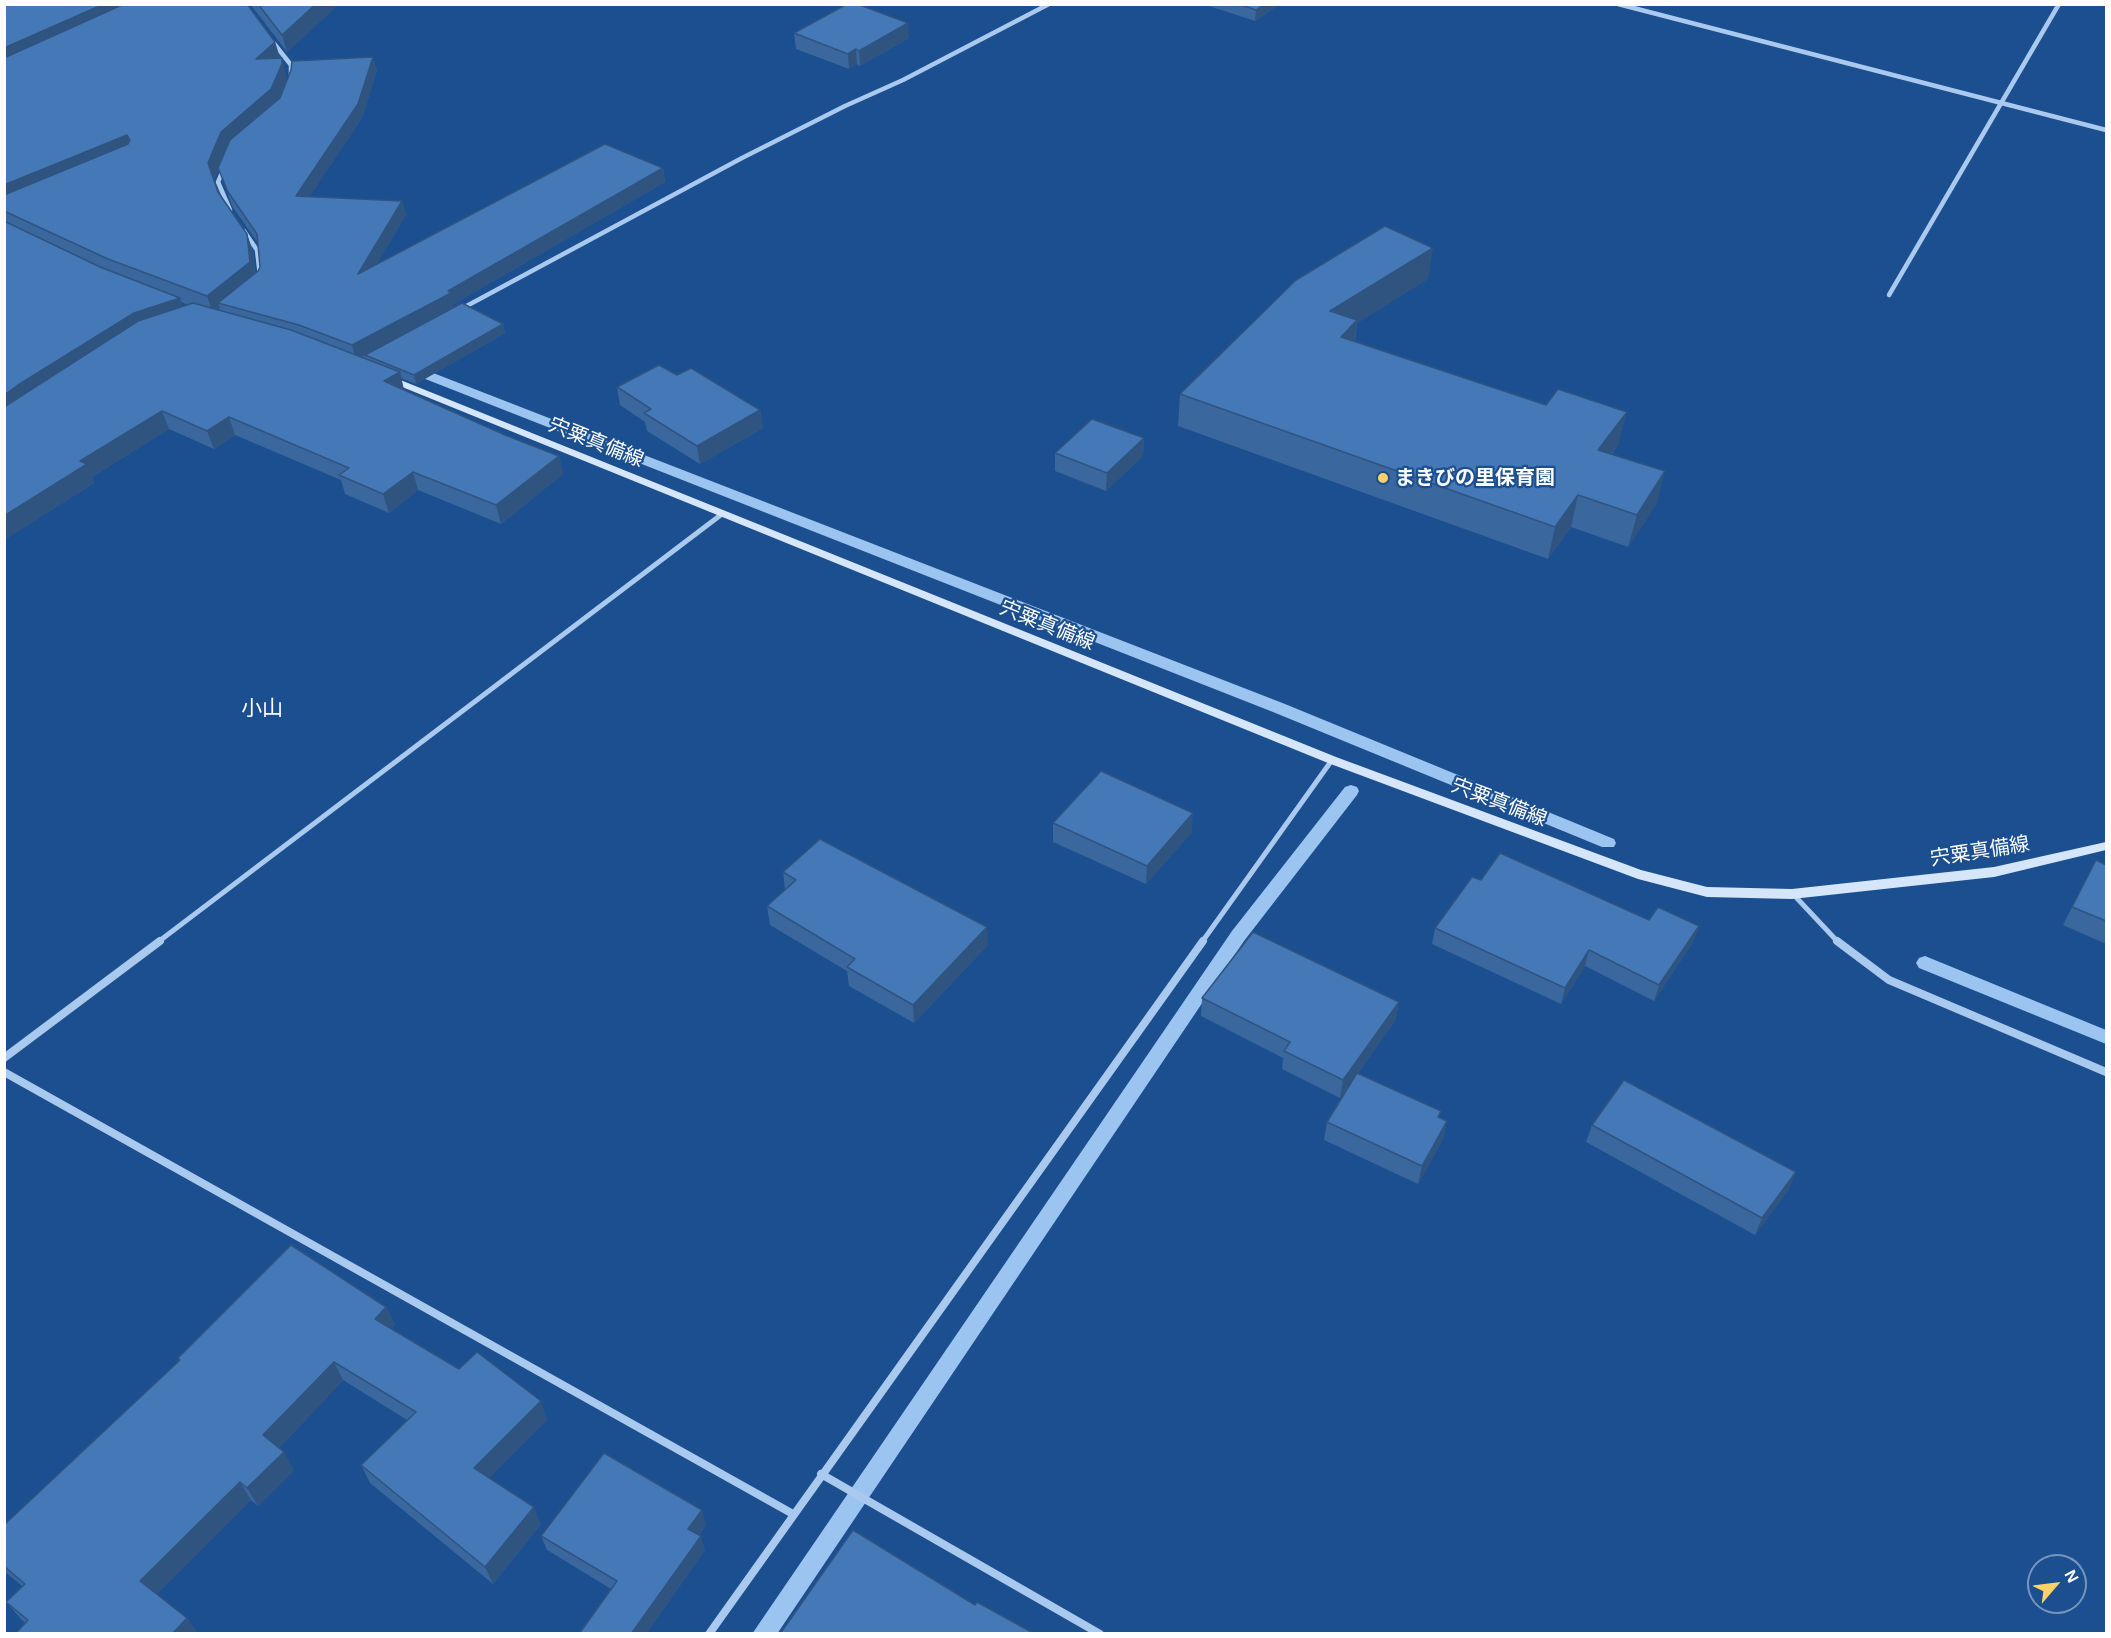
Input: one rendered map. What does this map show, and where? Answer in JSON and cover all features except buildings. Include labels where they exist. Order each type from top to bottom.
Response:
[{"type":"main road","name":"宍粟真備線","points":[[379,374],[1332,760],[1638,874],[1707,892],[1792,894],[1994,872],[2106,846]]},
{"type":"street","points":[[452,314],[742,158],[845,106],[903,80],[1049,4]]},
{"type":"street","points":[[1618,4],[2106,130]]},
{"type":"street","points":[[1889,295],[2060,4]]},
{"type":"street","points":[[271,39],[291,65],[291,82]]},
{"type":"street","points":[[226,161],[218,182],[234,216]]},
{"type":"street","points":[[240,225],[257,250],[260,282]]},
{"type":"street","points":[[4,1058],[526,665],[722,514]]},
{"type":"street","points":[[709,1634],[1332,760]]},
{"type":"street","points":[[1792,894],[1842,946],[1889,980],[2106,1072]]},
{"type":"street","points":[[4,1072],[793,1514]]},
{"type":"street","points":[[821,1474],[1100,1634]]},
{"type":"waterway","points":[[410,368],[1279,708],[1608,843]]},
{"type":"waterway","points":[[763,1634],[1238,936],[1351,791]]},
{"type":"waterway","points":[[1925,963],[2106,1037]]},
{"type":"place","name":"まきびの里保育園","points":[[1383,478]]},
{"type":"district","name":"小山","points":[[262,709]]}]
